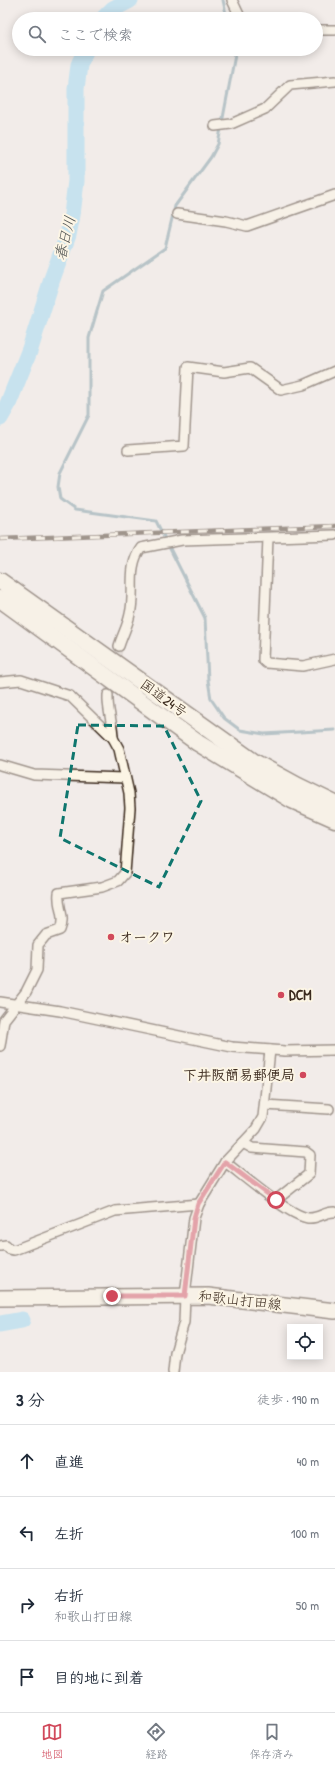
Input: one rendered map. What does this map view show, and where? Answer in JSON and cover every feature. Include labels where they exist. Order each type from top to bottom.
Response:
[{"type":"highway","name":"国道24号","points":[[0,581],[254,762],[335,804]]},
{"type":"highway","name":"国道24号","points":[[0,599],[198,743],[292,800],[335,819]]},
{"type":"main road","name":"和歌山打田線","points":[[0,1298],[208,1296],[335,1311]]},
{"type":"street","points":[[232,0],[238,12]]},
{"type":"street","points":[[323,30],[335,30]]},
{"type":"street","points":[[214,126],[231,124],[265,109],[290,85],[335,81]]},
{"type":"street","points":[[177,214],[226,221],[247,226],[335,195]]},
{"type":"street","points":[[128,450],[184,446],[188,367],[224,372],[250,368],[281,390],[303,385],[335,371]]},
{"type":"street","points":[[119,646],[131,613],[131,579],[135,555],[140,548],[182,540],[335,535]]},
{"type":"street","points":[[268,538],[262,660],[266,663],[303,666],[335,660]]},
{"type":"street","points":[[0,682],[21,680],[70,696],[113,738],[119,749],[126,778],[130,808],[125,873],[118,881],[102,887],[59,893],[58,901],[64,921],[60,930],[46,935],[38,945],[37,970],[26,992],[4,1020],[0,1046]]},
{"type":"street","points":[[108,695],[108,704],[113,726],[113,738]]},
{"type":"street","points":[[0,765],[34,775],[126,778]]},
{"type":"street","points":[[0,1002],[60,1011],[232,1047],[270,1050],[335,1050]]},
{"type":"street","points":[[173,1372],[174,1353],[184,1322],[185,1296],[194,1218],[198,1204],[225,1162],[243,1143],[263,1117],[270,1050]]},
{"type":"street","points":[[265,1105],[329,1109]]},
{"type":"street","points":[[243,1143],[252,1148],[306,1152],[310,1155],[309,1174],[276,1200]]},
{"type":"street","points":[[225,1162],[299,1216],[317,1218],[328,1212],[335,1212]]},
{"type":"street","points":[[0,1246],[6,1245],[9,1249],[14,1250],[116,1211],[198,1204]]},
{"type":"highlighted area","points":[[78,725],[164,726],[201,801],[159,887],[60,838]]},
{"type":"waterway","name":"春日川","points":[[110,12],[130,0]]},
{"type":"waterway","points":[[223,0],[226,12]]},
{"type":"waterway","name":"春日川","points":[[0,418],[8,404],[30,349],[52,279],[68,235],[76,181],[76,89],[79,65],[83,56]]},
{"type":"waterway","points":[[235,56],[218,144],[211,157],[175,206],[165,248],[103,291],[89,338],[89,415],[60,473],[58,487],[60,499],[75,510],[156,521],[205,618],[208,680],[211,699],[224,718],[240,730],[264,734],[335,730]]},
{"type":"waterway","points":[[0,1324],[22,1320]]},
{"type":"tunnel","points":[[108,695],[119,646]]},
{"type":"railway","points":[[0,539],[335,526]]},
{"type":"place","name":"オークワ","points":[[111,937]]},
{"type":"place","name":"DCM","points":[[281,995]]},
{"type":"place","name":"下井阪簡易郵便局","points":[[303,1075]]},
{"type":"route","points":[[112,1296],[185,1296],[194,1218],[198,1204],[225,1162],[276,1200]]}]
